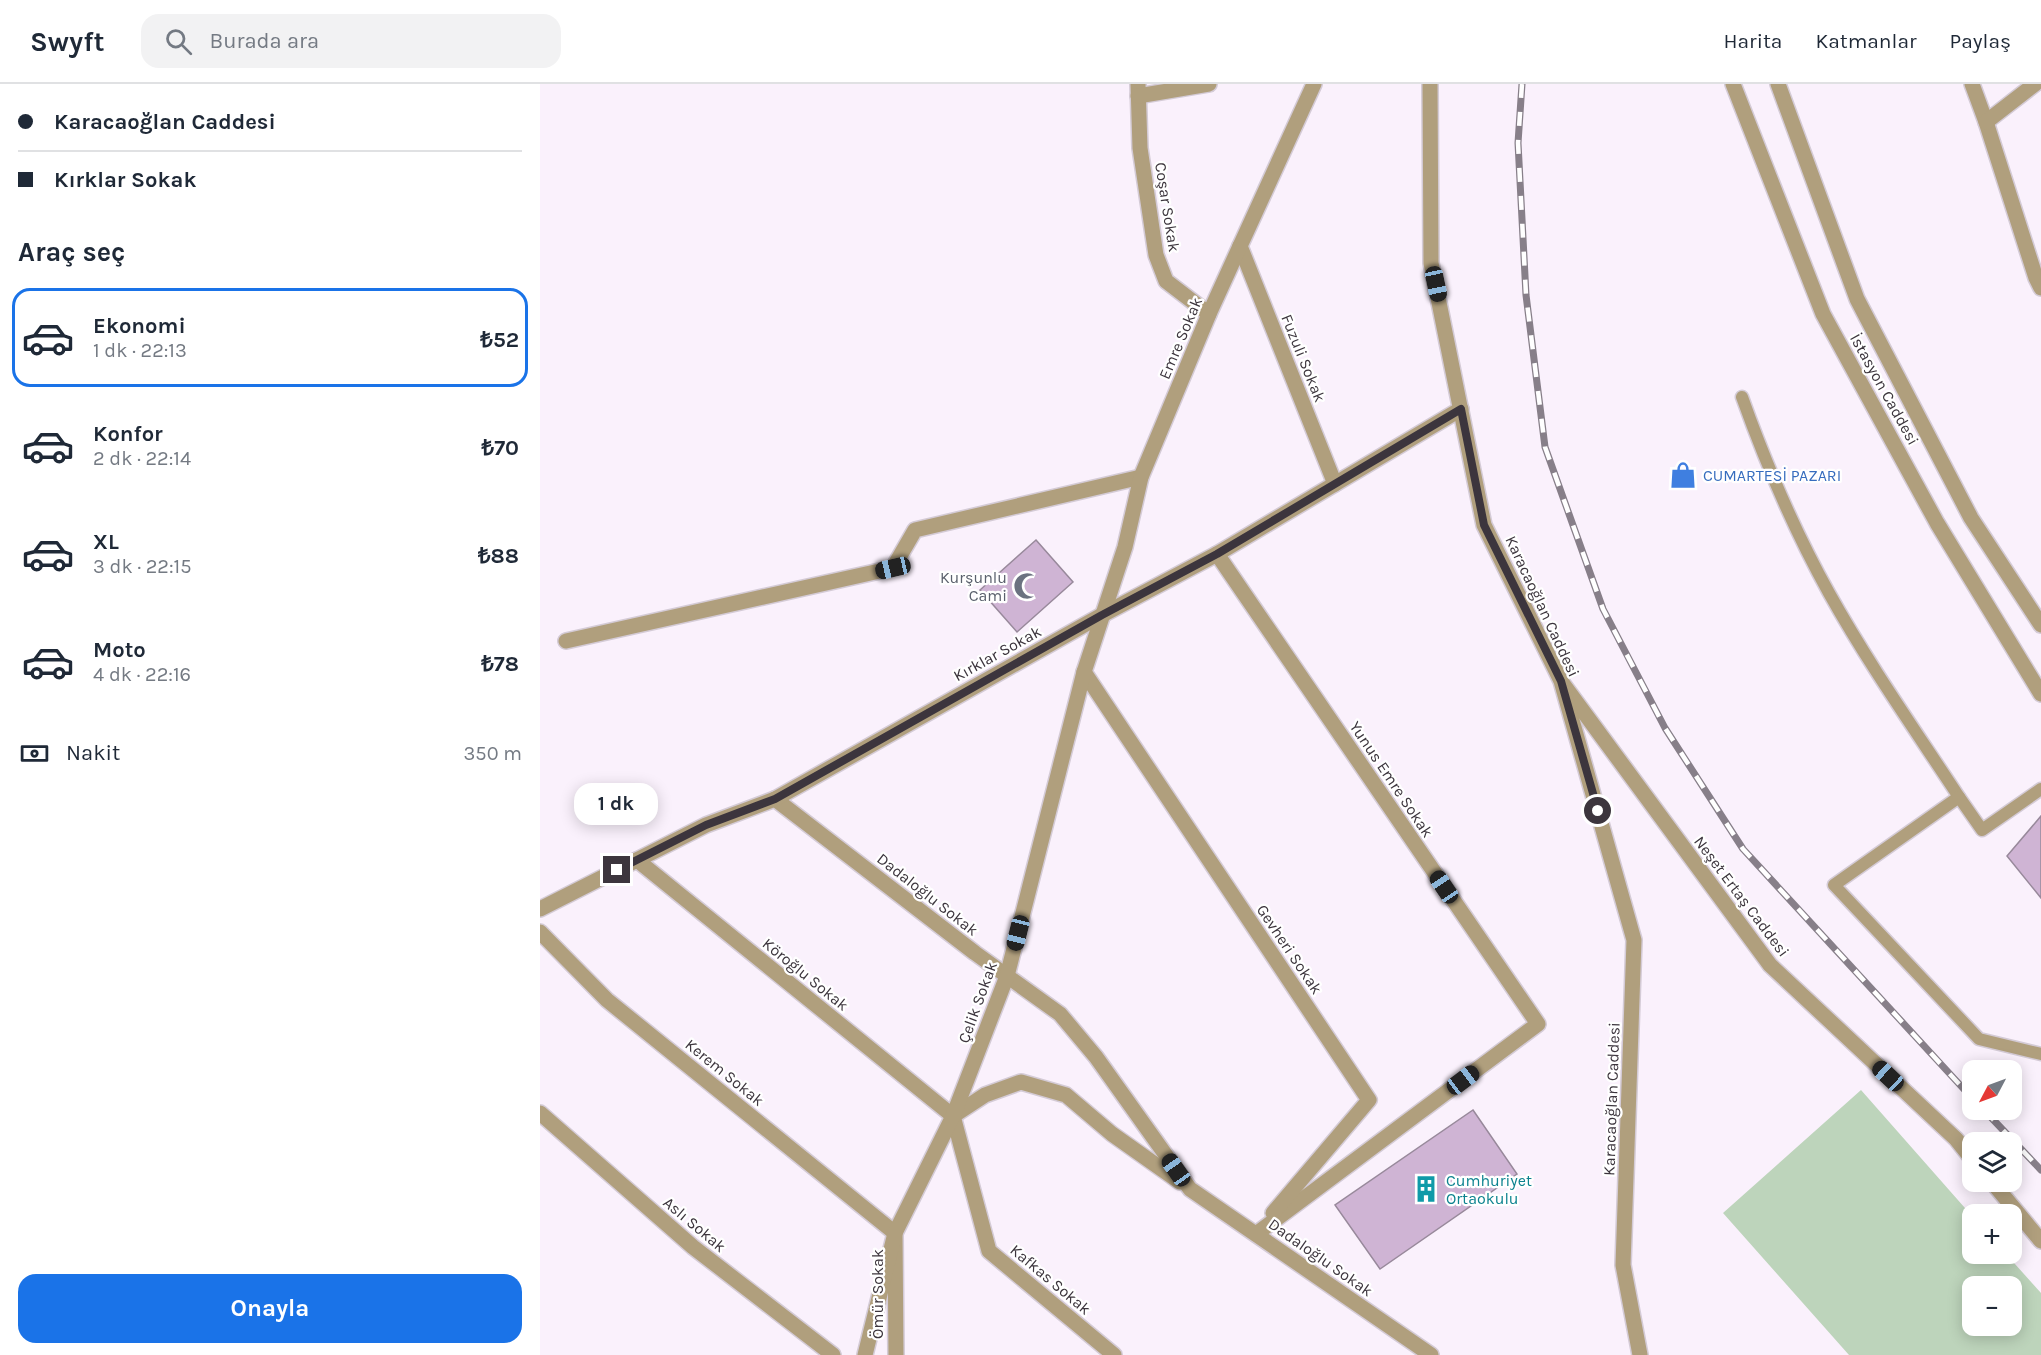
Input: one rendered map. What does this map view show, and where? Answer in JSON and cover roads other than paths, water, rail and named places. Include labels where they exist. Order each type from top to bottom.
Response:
[{"type":"street","points":[[1138,90],[1209,84]]},
{"type":"street","name":"Karacaoğlan Caddesi","points":[[1430,84],[1431,263],[1484,525],[1561,681],[1634,940],[1623,1265],[1640,1355]]},
{"type":"street","name":"İstasyon Caddesi","points":[[1732,84],[1823,314],[1937,523],[2041,694]]},
{"type":"street","name":"İstasyon Caddesi","points":[[1778,84],[1857,299],[1971,518],[2041,625]]},
{"type":"street","points":[[1972,84],[2041,288]]},
{"type":"street","points":[[1986,122],[2035,84]]},
{"type":"street","name":"Emre Sokak","points":[[1102,615],[1125,547],[1141,477],[1209,314],[1309,86]]},
{"type":"street","name":"Coşar Sokak","points":[[1138,90],[1140,148],[1155,255],[1167,281],[1209,314]]},
{"type":"street","name":"Fuzuli Sokak","points":[[1240,246],[1335,484]]},
{"type":"street","name":"Kırklar Sokak","points":[[540,909],[706,825],[775,799],[1102,615],[1217,554],[1461,409]]},
{"type":"street","points":[[566,641],[893,568],[915,530],[1141,477]]},
{"type":"street","name":"Yunus Emre Sokak","points":[[1217,554],[1538,1024],[1256,1234]]},
{"type":"street","name":"Çelik Sokak","points":[[865,1355],[895,1233],[953,1116],[1006,976],[1084,672],[1102,615]]},
{"type":"street","name":"Gevheri Sokak","points":[[1084,672],[1369,1100],[1256,1234]]},
{"type":"street","name":"Neşet Ertaş Caddesi","points":[[1561,681],[1770,965],[1962,1146]]},
{"type":"street","name":"Dadaloğlu Sokak","points":[[775,799],[1006,976],[1060,1014],[1096,1057],[1190,1189]]},
{"type":"street","name":"Köroğlu Sokak","points":[[637,860],[953,1116]]},
{"type":"street","name":"Kerem Sokak","points":[[540,932],[607,1000],[895,1233]]},
{"type":"street","name":"Dadaloğlu Sokak","points":[[953,1116],[985,1095],[1021,1082],[1066,1095],[1112,1134],[1431,1355]]},
{"type":"street","name":"Aslı Sokak","points":[[540,1113],[693,1247],[833,1355]]},
{"type":"street","name":"Kafkas Sokak","points":[[953,1116],[989,1251],[1114,1355]]},
{"type":"street","points":[[2000,1192],[2041,1241]]},
{"type":"street","name":"Ömür Sokak","points":[[895,1233],[896,1355]]},
{"type":"lane","points":[[1742,397],[1780,494],[1829,592],[1858,643],[1982,830],[2041,789]]},
{"type":"lane","points":[[1959,797],[1834,885],[1979,1039],[2041,1054]]},
{"type":"railway","points":[[1522,84],[1518,143],[1526,295],[1545,447],[1603,609],[1665,728],[1743,849],[1962,1087]]},
{"type":"railway","points":[[1994,1120],[2041,1170]]},
{"type":"place","name":"CUMARTESİ PAZARI","points":[[1683,475]]},
{"type":"place","name":"Kurşunlu Cami","points":[[1027,586]]},
{"type":"place","name":"Cumhuriyet Ortaokulu","points":[[1426,1189]]}]
